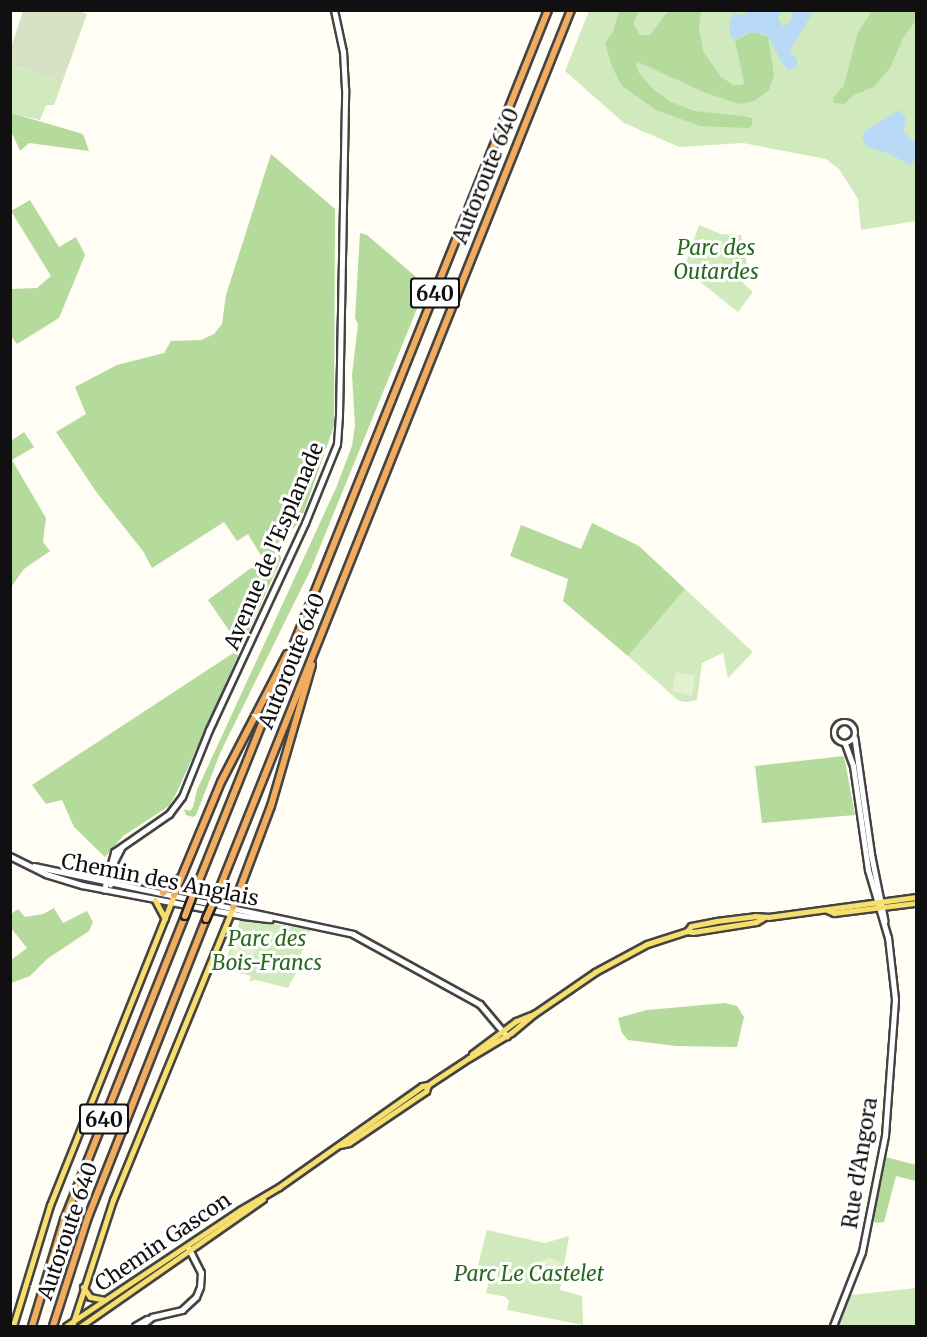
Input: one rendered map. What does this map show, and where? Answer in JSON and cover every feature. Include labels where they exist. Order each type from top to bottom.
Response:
[{"type":"highway","name":"Autoroute 640","points":[[32,1326],[48,1268],[74,1193],[548,10]]},
{"type":"highway","name":"Autoroute 640","points":[[53,1326],[88,1217],[571,10]]},
{"type":"highway","points":[[174,895],[225,773],[300,630]]},
{"type":"highway","points":[[231,910],[271,806],[323,630]]},
{"type":"highway","points":[[163,892],[182,876]]},
{"type":"main road","points":[[13,1326],[50,1205],[174,895]]},
{"type":"main road","name":"Chemin Gascon","points":[[469,1058],[503,1030],[534,1014],[618,959],[656,941],[687,931],[756,922],[763,918],[827,910],[834,913],[916,897]]},
{"type":"main road","points":[[155,900],[165,920]]},
{"type":"main road","name":"Chemin Gascon","points":[[880,904],[916,903]]},
{"type":"main road","points":[[72,1324],[113,1200],[231,910]]},
{"type":"main road","name":"Chemin Gascon","points":[[81,1326],[188,1249],[340,1145],[349,1143],[426,1091],[428,1086],[469,1058],[507,1036],[534,1014]]},
{"type":"main road","name":"Chemin Gascon","points":[[66,1326],[188,1249]]},
{"type":"main road","points":[[83,1287],[90,1297],[105,1300]]},
{"type":"street","name":"Avenue de l'Esplanade","points":[[106,890],[112,854],[128,840],[169,814],[180,800],[207,734],[306,523],[337,440],[345,89],[343,52],[334,10]]},
{"type":"street","points":[[846,721],[853,724],[856,730],[855,738],[845,744],[838,742],[834,736],[835,728],[839,723],[846,721]]},
{"type":"street","name":"Rue d'Angora","points":[[855,738],[880,904]]},
{"type":"street","name":"Rue d'Angora","points":[[833,1326],[862,1252],[887,1127],[895,999],[886,927],[866,858],[853,765],[845,744]]},
{"type":"street","name":"Chemin des Anglais","points":[[10,856],[55,877],[106,890],[171,903],[282,919],[343,931],[360,937],[480,1004],[507,1036]]},
{"type":"street","name":"Chemin des Anglais","points":[[34,866],[108,883],[163,892],[231,910]]},
{"type":"street","points":[[135,1326],[152,1317],[182,1310],[196,1298],[201,1273],[188,1249]]},
{"type":"street","points":[[141,1326],[152,1317]]},
{"type":"green space","points":[[77,10],[87,14],[62,83],[11,65],[11,48],[23,11]]},
{"type":"green space","points":[[589,11],[916,11],[916,221],[861,230],[858,199],[839,169],[826,159],[743,143],[679,147],[624,123],[565,71]]},
{"type":"green space","points":[[619,11],[639,11],[633,24],[640,35],[650,35],[668,11],[701,11],[699,28],[703,51],[720,76],[733,85],[743,85],[744,82],[735,41],[753,31],[768,37],[774,75],[769,90],[754,101],[739,104],[706,93],[638,62],[636,65],[639,73],[653,89],[671,102],[694,111],[752,118],[752,125],[748,128],[700,126],[656,110],[622,86],[612,67],[605,43],[613,32]]},
{"type":"green space","points":[[872,11],[916,11],[916,20],[903,38],[890,68],[874,87],[854,95],[844,104],[834,103],[833,98],[844,85],[858,32]]},
{"type":"green space","points":[[10,65],[62,83],[54,105],[46,105],[40,120],[11,113]]},
{"type":"green space","points":[[11,113],[83,134],[89,151],[29,143],[20,151],[11,131]]},
{"type":"green space","points":[[271,154],[335,209],[334,426],[301,520],[278,544],[281,559],[177,792],[169,806],[123,836],[105,857],[74,827],[62,800],[46,804],[32,785],[241,648],[208,600],[263,559],[248,534],[237,541],[224,522],[152,568],[143,551],[97,493],[56,432],[86,414],[75,387],[117,365],[164,353],[171,341],[201,340],[214,334],[222,324],[226,295]]},
{"type":"green space","points":[[30,200],[59,247],[76,237],[85,255],[59,318],[17,344],[11,336],[11,289],[37,288],[51,276],[11,211]]},
{"type":"green space","name":"Parc des Outardes","points":[[699,225],[721,234],[741,235],[747,265],[738,278],[753,292],[738,312],[684,269]]},
{"type":"green space","points":[[360,233],[367,235],[415,276],[425,289],[311,569],[221,751],[196,815],[193,817],[186,815],[184,809],[190,811],[193,807],[197,790],[336,488],[352,446],[355,425],[352,375],[358,324],[355,318]]},
{"type":"green space","points":[[24,432],[34,447],[12,460],[46,518],[43,542],[50,551],[24,569],[11,587],[11,441]]},
{"type":"green space","points":[[592,523],[639,546],[685,589],[628,656],[563,601],[568,579],[510,556],[521,525],[581,549]]},
{"type":"green space","points":[[685,589],[753,652],[728,678],[723,653],[702,663],[697,700],[687,702],[679,701],[628,656]]},
{"type":"green space","points":[[676,672],[695,676],[692,696],[672,691]]},
{"type":"green space","points":[[844,756],[855,815],[762,823],[755,766]]},
{"type":"green space","points":[[54,908],[63,923],[87,911],[93,922],[89,931],[47,959],[30,976],[11,983],[11,960],[27,948],[11,928],[11,914],[18,909],[25,917],[43,914]]},
{"type":"green space","name":"Parc des Bois-Francs","points":[[241,918],[311,930],[294,970],[297,971],[288,988],[256,980],[249,981],[251,976],[223,968]]},
{"type":"green space","points":[[243,930],[261,939],[250,963],[231,953]]},
{"type":"green space","points":[[725,1003],[737,1006],[744,1017],[737,1047],[676,1046],[628,1040],[622,1033],[618,1018],[647,1010]]},
{"type":"green space","points":[[886,1157],[916,1165],[916,1181],[896,1176],[884,1222],[876,1223],[871,1219]]},
{"type":"green space","name":"Parc Le Castelet","points":[[487,1230],[545,1243],[569,1236],[560,1290],[582,1296],[583,1325],[507,1310],[509,1301],[506,1297],[486,1293],[491,1272],[477,1269]]},
{"type":"green space","points":[[548,1258],[561,1262],[558,1280],[551,1285],[532,1280],[533,1270],[541,1261]]},
{"type":"green space","points":[[916,1288],[916,1326],[837,1326],[851,1295]]},
{"type":"water","points":[[749,11],[783,11],[778,17],[782,26],[789,24],[794,11],[812,14],[791,48],[790,52],[797,59],[797,66],[789,70],[784,66],[768,37],[762,33],[746,33],[735,41],[731,37],[729,24],[733,13],[745,15]]},
{"type":"water","points":[[899,110],[906,118],[903,132],[916,143],[916,159],[910,165],[892,155],[867,147],[862,138],[865,131]]}]
